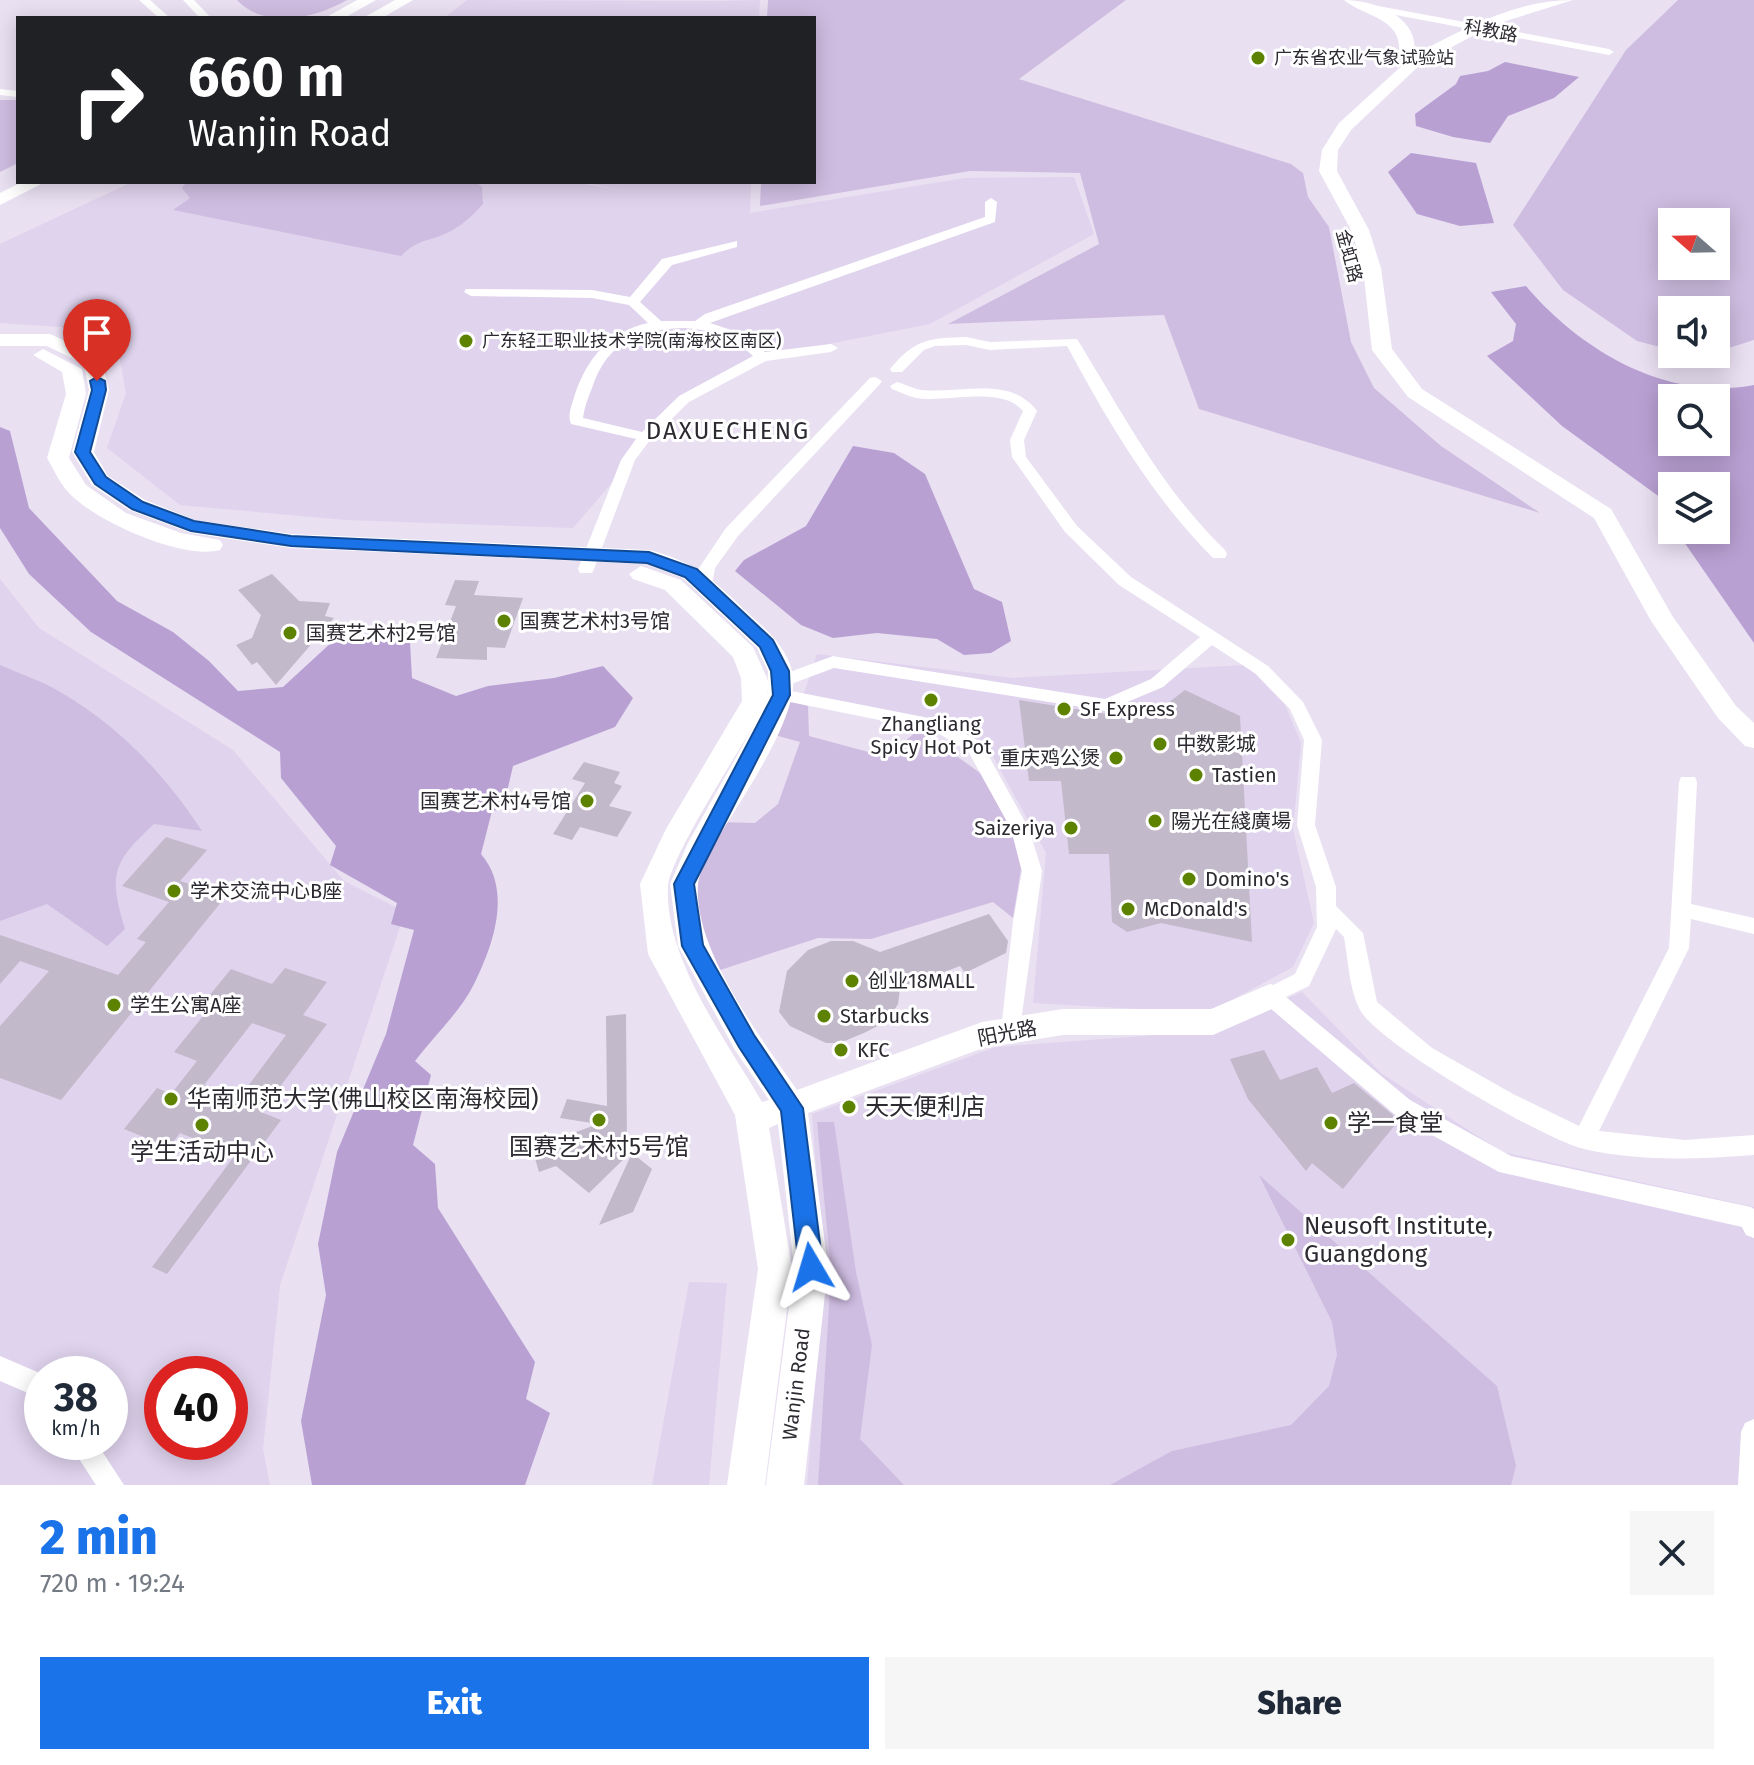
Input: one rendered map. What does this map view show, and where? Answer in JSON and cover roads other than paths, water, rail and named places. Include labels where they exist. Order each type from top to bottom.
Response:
[{"type":"street","points":[[144,0],[163,16]]},
{"type":"street","points":[[188,0],[204,16]]},
{"type":"street","points":[[336,16],[369,0]]},
{"type":"street","points":[[374,16],[406,0]]},
{"type":"street","points":[[1351,0],[1373,8],[1407,35],[1409,48],[1406,57]]},
{"type":"street","name":"金虹路","points":[[1537,0],[1467,27],[1406,57],[1331,125],[1317,147],[1314,170],[1345,229],[1356,268],[1365,348],[1396,396],[1438,427],[1603,514]]},
{"type":"street","name":"金虹路","points":[[1566,0],[1467,27],[1417,60],[1345,127],[1330,150],[1328,171],[1360,230],[1372,268],[1382,350],[1396,371],[1415,393],[1603,514],[1663,621],[1727,712],[1754,739]]},
{"type":"street","name":"科教路","points":[[1373,8],[1609,52]]},
{"type":"street","points":[[0,200],[32,184]]},
{"type":"street","points":[[699,324],[710,317],[991,219],[991,202]]},
{"type":"street","points":[[633,302],[667,262],[733,244]]},
{"type":"street","points":[[826,277],[838,286]]},
{"type":"street","points":[[471,292],[556,291],[633,302],[659,326]]},
{"type":"street","points":[[645,437],[576,421],[576,413],[597,359],[610,344],[639,330],[699,324],[738,337],[762,357]]},
{"type":"street","points":[[0,340],[50,340],[94,361],[99,390],[83,452],[100,480],[137,505],[191,526],[291,541],[589,561],[639,573],[673,585],[744,653],[772,689],[939,726],[975,747],[1020,829],[1032,871],[1023,921],[1012,1030]]},
{"type":"street","points":[[705,586],[707,568],[732,532],[875,381],[887,387],[919,347],[933,342],[966,341],[990,346],[1072,342],[1106,406],[1189,522],[1219,554]]},
{"type":"street","points":[[589,561],[628,460],[645,437],[684,399],[762,357],[831,348]]},
{"type":"street","points":[[0,352],[36,352],[72,369],[76,394],[58,458],[78,490],[118,518],[177,540],[281,556],[589,561],[649,557],[691,573],[767,644],[780,671],[772,689]]},
{"type":"street","points":[[897,378],[919,394],[1002,394],[1018,398],[1028,406],[1030,411],[1017,440],[1019,457],[1071,529],[1125,581],[1262,670],[1297,706],[1313,740],[1306,825],[1326,887],[1327,927],[1302,980],[1270,996],[1402,1107],[1507,1165],[1751,1218],[1754,1227]]},
{"type":"street","points":[[772,689],[833,662],[1106,705],[1157,683],[1210,638]]},
{"type":"street","name":"Wanjin Road","points":[[772,689],[684,884],[693,946],[746,1041],[792,1108],[811,1267],[785,1485]]},
{"type":"street","name":"Wanjin Road","points":[[746,1485],[775,1269],[752,1120],[663,954],[654,884],[676,836],[755,701],[772,689]]},
{"type":"street","points":[[1584,1139],[1679,948],[1688,782]]},
{"type":"street","points":[[1327,909],[1353,933],[1368,1006],[1424,1054],[1505,1101],[1584,1139],[1685,1150],[1754,1145]]},
{"type":"street","points":[[1681,909],[1754,926]]},
{"type":"street","name":"阳光路","points":[[752,1120],[792,1108],[982,1035],[1063,1022],[1213,1022],[1270,996]]},
{"type":"street","points":[[0,1368],[24,1379]]},
{"type":"street","points":[[1751,1485],[1754,1432]]},
{"type":"street","points":[[94,1460],[111,1485]]},
{"type":"place","name":"广东省农业气象试验站","points":[[1258,58]]},
{"type":"place","name":"广东轻工职业技术学院(南海校区南区)","points":[[466,341]]},
{"type":"place","name":"国赛艺术村3号馆","points":[[504,621]]},
{"type":"place","name":"国赛艺术村2号馆","points":[[290,633]]},
{"type":"place","name":"Zhangliang Spicy Hot Pot","points":[[931,700]]},
{"type":"place","name":"SF Express","points":[[1064,709]]},
{"type":"place","name":"中数影城","points":[[1160,744]]},
{"type":"place","name":"重庆鸡公煲","points":[[1116,758]]},
{"type":"place","name":"Tastien","points":[[1196,775]]},
{"type":"place","name":"国赛艺术村4号馆","points":[[587,801]]},
{"type":"place","name":"陽光在綫廣場","points":[[1155,821]]},
{"type":"place","name":"Saizeriya","points":[[1071,828]]},
{"type":"place","name":"Domino's","points":[[1189,879]]},
{"type":"place","name":"学术交流中心B座","points":[[174,891]]},
{"type":"place","name":"McDonald's","points":[[1128,909]]},
{"type":"place","name":"创业18MALL","points":[[852,981]]},
{"type":"place","name":"学生公寓A座","points":[[114,1005]]},
{"type":"place","name":"Starbucks","points":[[824,1016]]},
{"type":"place","name":"KFC","points":[[841,1050]]},
{"type":"place","name":"华南师范大学(佛山校区南海校园)","points":[[171,1099]]},
{"type":"place","name":"天天便利店","points":[[849,1107]]},
{"type":"place","name":"国赛艺术村5号馆","points":[[599,1120]]},
{"type":"place","name":"学一食堂","points":[[1331,1123]]},
{"type":"place","name":"学生活动中心","points":[[202,1125]]},
{"type":"place","name":"Neusoft Institute, Guangdong","points":[[1288,1240]]},
{"type":"district","name":"DAXUECHENG","points":[[728,431]]}]
